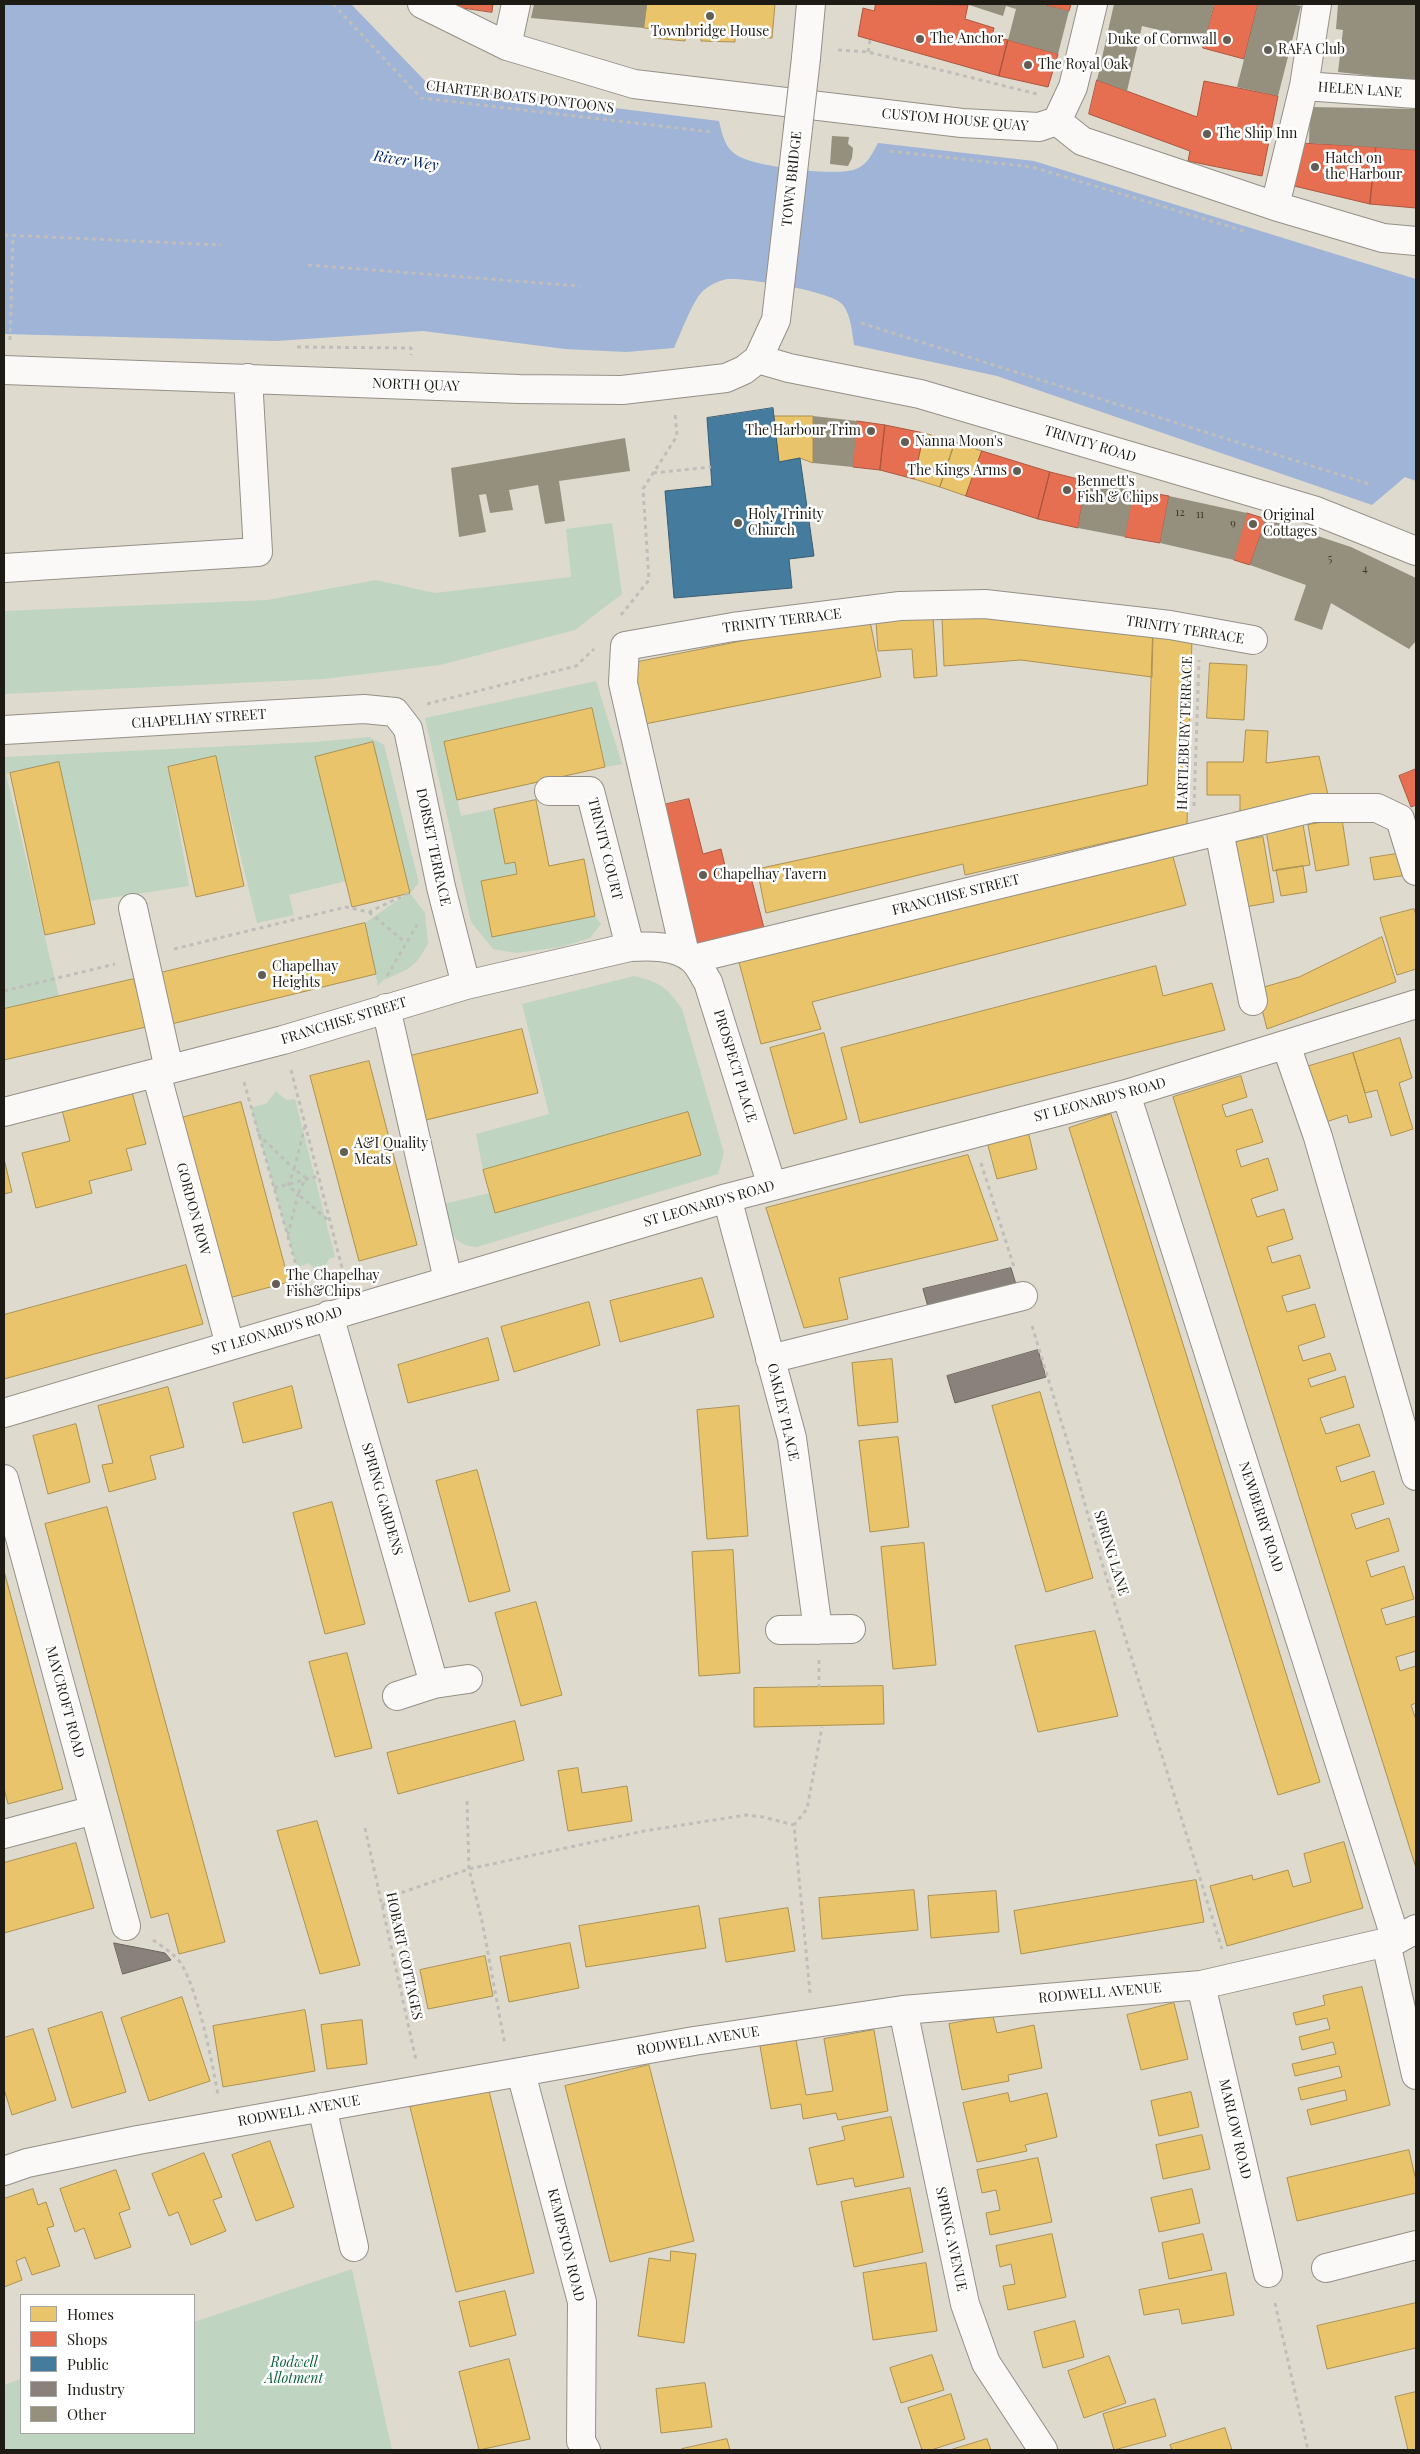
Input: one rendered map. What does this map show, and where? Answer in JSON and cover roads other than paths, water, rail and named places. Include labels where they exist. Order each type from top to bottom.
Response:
[{"type":"street","name":"CUSTOM HOUSE QUAY","points":[[422,4],[508,46],[634,84],[962,123],[1039,127],[1057,121]]},
{"type":"street","points":[[508,46],[516,4]]},
{"type":"street","name":"TOWN BRIDGE","points":[[758,359],[776,320],[811,4]]},
{"type":"street","points":[[1093,4],[1073,87],[1057,121],[1082,141],[1275,206],[1383,238],[1416,241]]},
{"type":"street","points":[[1275,206],[1304,86],[1317,4]]},
{"type":"street","name":"HELEN LANE","points":[[1304,86],[1416,94]]},
{"type":"street","name":"NORTH QUAY","points":[[4,370],[519,389],[622,390],[726,378],[744,370],[758,359]]},
{"type":"street","name":"TRINITY ROAD","points":[[758,359],[789,368],[920,394],[1316,511],[1416,551]]},
{"type":"street","points":[[4,568],[258,552],[248,378]]},
{"type":"street","name":"TRINITY TERRACE","points":[[689,956],[623,683],[626,646],[733,627],[900,606],[985,604],[1170,625],[1253,640]]},
{"type":"street","points":[[610,708],[689,956]]},
{"type":"street","name":"CHAPELHAY STREET","points":[[4,730],[364,709],[395,712]]},
{"type":"street","name":"DORSET TERRACE","points":[[395,712],[408,729],[441,887],[466,985]]},
{"type":"street","name":"TRINITY COURT","points":[[549,791],[590,791],[630,947]]},
{"type":"street","name":"FRANCHISE STREET","points":[[4,1112],[284,1040],[466,985],[630,947],[657,946],[689,956],[1313,808],[1377,808],[1400,819],[1416,871]]},
{"type":"street","points":[[1206,834],[1253,1001]]},
{"type":"street","name":"GORDON ROW","points":[[133,908],[163,1071],[230,1345]]},
{"type":"street","name":"PROSPECT PLACE","points":[[689,956],[708,982],[772,1186]]},
{"type":"street","name":"ST LEONARD'S ROAD","points":[[4,1413],[331,1314],[727,1198],[1126,1094],[1416,1004]]},
{"type":"street","points":[[374,1012],[448,1280]]},
{"type":"street","points":[[1286,1045],[1318,1137],[1416,1476]]},
{"type":"street","name":"NEWBERRY ROAD","points":[[1126,1094],[1399,1937],[1416,2075]]},
{"type":"street","name":"OAKLEY PLACE","points":[[727,1198],[792,1438],[818,1630]]},
{"type":"street","points":[[770,1359],[1023,1296]]},
{"type":"street","name":"SPRING GARDENS","points":[[331,1314],[434,1684]]},
{"type":"street","name":"MAYCROFT ROAD","points":[[4,1479],[126,1926]]},
{"type":"street","points":[[780,1630],[851,1629]]},
{"type":"street","points":[[397,1696],[434,1684],[468,1679]]},
{"type":"street","points":[[4,1834],[94,1810]]},
{"type":"street","name":"RODWELL AVENUE","points":[[4,2171],[27,2163],[222,2125],[694,2041],[903,2010],[1201,1984],[1399,1937]]},
{"type":"street","name":"MARLOW ROAD","points":[[1201,1984],[1268,2273]]},
{"type":"street","name":"SPRING AVENUE","points":[[903,2010],[965,2304],[986,2363],[1043,2450]]},
{"type":"street","name":"KEMPSTON ROAD","points":[[516,2073],[582,2302],[581,2442],[586,2450]]},
{"type":"street","points":[[322,2107],[354,2247]]},
{"type":"street","points":[[1326,2268],[1416,2245]]},
{"type":"water","name":"River Wey","points":[[4,4],[351,4],[429,85],[719,121],[722,135],[731,151],[744,159],[776,167],[832,172],[856,169],[867,161],[878,143],[1034,161],[1416,279],[1416,481],[1405,477],[1372,505],[997,376],[854,345],[848,314],[843,305],[836,300],[791,287],[742,280],[728,279],[719,281],[701,293],[690,311],[674,348],[626,352],[565,349],[423,331],[276,341],[4,334]]},
{"type":"place","name":"Townbridge House","points":[[710,16]]},
{"type":"place","name":"The Anchor","points":[[920,39]]},
{"type":"place","name":"Duke of Cornwall","points":[[1227,40]]},
{"type":"place","name":"RAFA Club","points":[[1268,50]]},
{"type":"place","name":"The Royal Oak","points":[[1028,65]]},
{"type":"place","name":"The Ship Inn","points":[[1207,134]]},
{"type":"place","name":"Hatch on the Harbour","points":[[1315,167]]},
{"type":"place","name":"The Harbour Trim","points":[[871,431]]},
{"type":"place","name":"Nanna Moon's","points":[[905,442]]},
{"type":"place","name":"The Kings Arms","points":[[1017,471]]},
{"type":"place","name":"Bennett's Fish & Chips","points":[[1067,490]]},
{"type":"place","name":"Holy Trinity Church","points":[[738,523]]},
{"type":"place","name":"Original Cottages","points":[[1253,524]]},
{"type":"place","name":"Chapelhay Tavern","points":[[703,875]]},
{"type":"place","name":"Chapelhay Heights","points":[[262,975]]},
{"type":"place","name":"A&I Quality Meats","points":[[344,1152]]},
{"type":"place","name":"The Chapelhay Fish&Chips","points":[[276,1284]]},
{"type":"park label","name":"Rodwell Allotment","points":[[294,2372]]}]
